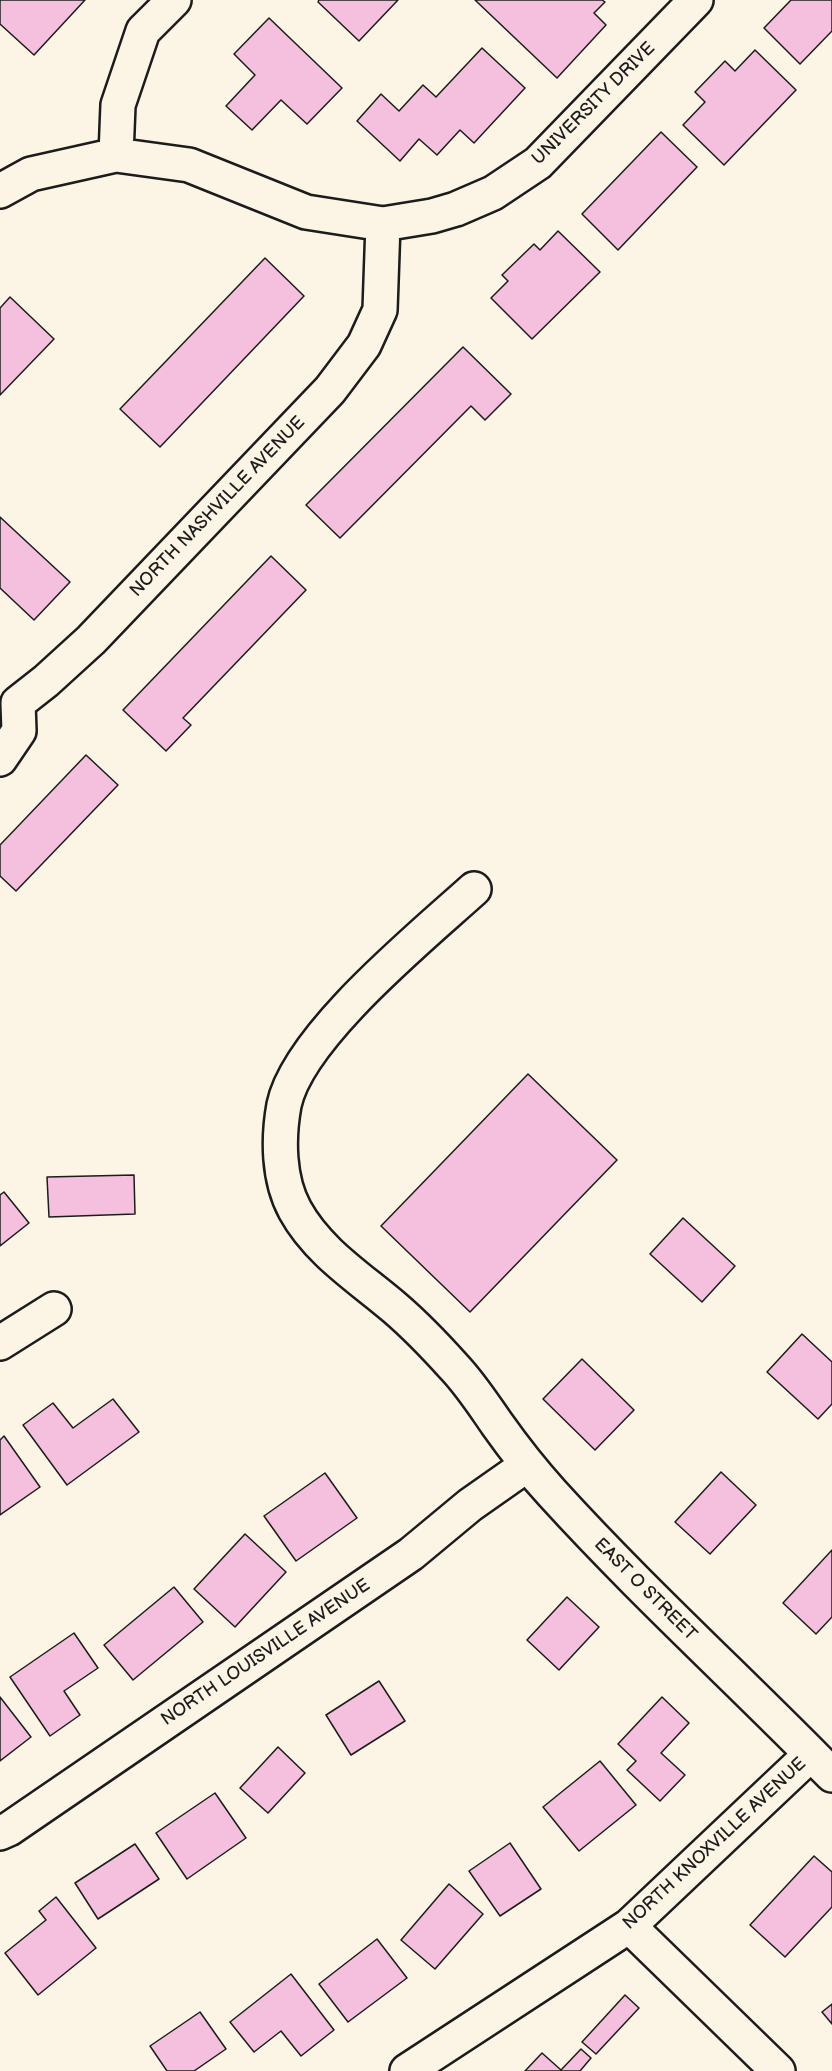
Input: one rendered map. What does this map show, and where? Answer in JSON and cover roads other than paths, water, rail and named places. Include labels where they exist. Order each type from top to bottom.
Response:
[{"type":"street","points":[[116,154],[118,105],[143,31],[174,0]]},
{"type":"street","name":"UNIVERSITY DRIVE","points":[[0,191],[31,174],[116,154],[189,165],[306,212],[383,224],[432,216],[493,194],[538,163],[684,4]]},
{"type":"street","name":"NORTH NASHVILLE AVENUE","points":[[0,759],[19,731],[9,694],[46,681],[91,640],[330,390],[364,345],[380,310],[383,224]]},
{"type":"street","name":"EAST O STREET","points":[[474,890],[393,962],[316,1043],[294,1080],[285,1102],[280,1146],[286,1185],[293,1206],[319,1243],[416,1328],[476,1390],[527,1465],[604,1550],[822,1764]]},
{"type":"street","points":[[0,1343],[54,1309]]},
{"type":"street","name":"NORTH LOUISVILLE AVENUE","points":[[0,1833],[411,1554],[470,1504],[527,1465]]},
{"type":"street","name":"NORTH KNOXVILLE AVENUE","points":[[407,2071],[629,1926],[822,1764]]},
{"type":"street","points":[[629,1926],[778,2071]]}]
